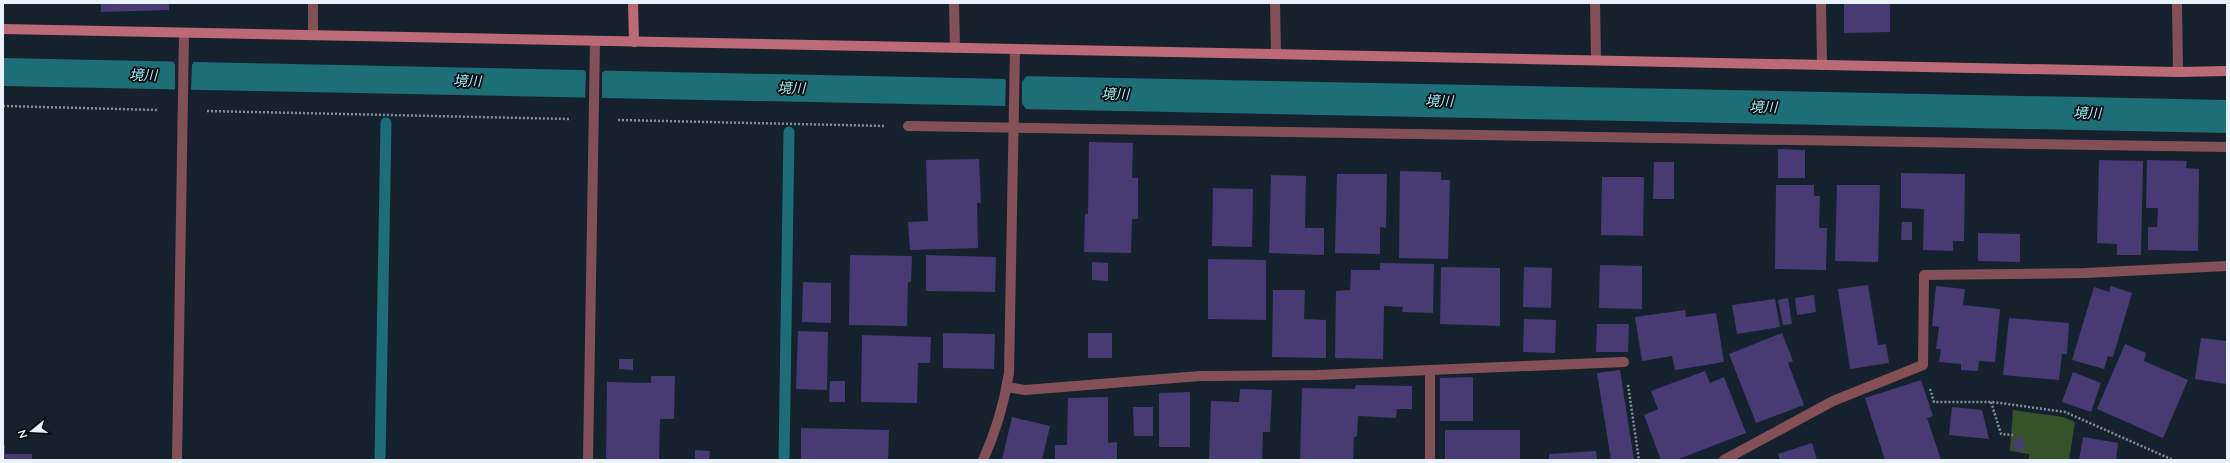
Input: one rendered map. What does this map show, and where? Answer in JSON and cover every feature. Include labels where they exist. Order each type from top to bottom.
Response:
[{"type":"street","points":[[313,3],[313,35]]},
{"type":"street","points":[[633,3],[634,42]]},
{"type":"street","points":[[954,3],[955,48]]},
{"type":"street","points":[[1275,3],[1276,54]]},
{"type":"street","points":[[1595,3],[1596,60]]},
{"type":"street","points":[[1821,3],[1822,65]]},
{"type":"street","points":[[2177,3],[2178,72]]},
{"type":"street","points":[[3,29],[2178,72],[2227,71]]},
{"type":"street","points":[[177,460],[184,33]]},
{"type":"street","points":[[588,460],[595,41]]},
{"type":"street","points":[[983,460],[994,435],[1009,373],[1015,49]]},
{"type":"street","points":[[908,126],[1013,129],[2227,147]]},
{"type":"street","points":[[1724,460],[1833,401],[1923,365],[1924,275],[2085,273],[2227,266]]},
{"type":"street","points":[[1006,387],[1025,390],[1200,376],[1318,375],[1624,362]]},
{"type":"street","points":[[1430,370],[1430,460]]},
{"type":"path","points":[[3,106],[908,126]]},
{"type":"path","points":[[1624,362],[1639,460]]},
{"type":"path","points":[[1923,365],[1934,402],[1991,402],[2065,412],[2173,460]]},
{"type":"path","points":[[1991,402],[2001,434],[2012,435]]},
{"type":"shaded area","points":[[2013,410],[2063,417],[2075,422],[2069,460],[2029,460],[2029,454],[2010,451]]},
{"type":"water","name":"境川","points":[[3,58],[1008,79],[1021,76],[2227,100],[2227,133],[1020,109],[1007,106],[3,86]]},
{"type":"pier","points":[[172,60],[195,60],[192,65],[191,91],[175,91],[175,65]]},
{"type":"pier","points":[[583,68],[606,69],[602,73],[602,100],[585,99],[586,73]]},
{"type":"pier","points":[[1028,74],[1022,82],[1022,103],[1027,111],[1005,108],[1006,81],[1003,77]]},
{"type":"building","points":[[101,3],[169,3],[169,10],[101,12]]},
{"type":"building","points":[[1844,3],[1890,3],[1890,32],[1844,33]]},
{"type":"building","points":[[1089,142],[1133,143],[1132,178],[1138,178],[1138,219],[1132,219],[1131,253],[1084,252],[1085,214],[1088,214]]},
{"type":"building","points":[[1778,149],[1805,150],[1805,178],[1778,178]]},
{"type":"building","points":[[979,159],[981,203],[977,203],[978,248],[910,250],[908,222],[928,221],[926,160]]},
{"type":"building","points":[[2099,160],[2143,161],[2141,255],[2117,255],[2117,244],[2097,243]]},
{"type":"building","points":[[2147,160],[2187,161],[2186,168],[2199,169],[2198,251],[2148,250],[2148,227],[2157,227],[2158,208],[2146,208]]},
{"type":"building","points":[[1654,162],[1674,162],[1674,199],[1653,199]]},
{"type":"building","points":[[1400,171],[1441,172],[1441,180],[1450,180],[1448,259],[1399,258]]},
{"type":"building","points":[[1901,173],[1965,174],[1964,241],[1953,241],[1953,251],[1923,250],[1924,209],[1901,208]]},
{"type":"building","points":[[1337,174],[1387,174],[1386,228],[1380,227],[1380,254],[1335,253]]},
{"type":"building","points":[[1271,175],[1306,176],[1305,228],[1324,228],[1324,255],[1269,253]]},
{"type":"building","points":[[1602,177],[1644,177],[1643,236],[1601,235]]},
{"type":"building","points":[[1776,185],[1814,185],[1814,196],[1820,196],[1819,228],[1827,228],[1826,270],[1775,269]]},
{"type":"building","points":[[1837,185],[1880,185],[1878,262],[1835,261]]},
{"type":"building","points":[[1213,188],[1253,189],[1252,247],[1212,246]]},
{"type":"building","points":[[1902,222],[1912,222],[1912,240],[1901,240]]},
{"type":"building","points":[[1978,233],[2020,234],[2020,262],[1978,261]]},
{"type":"building","points":[[850,255],[912,256],[911,282],[908,282],[907,326],[849,325]]},
{"type":"building","points":[[926,255],[996,257],[995,292],[926,291]]},
{"type":"building","points":[[1208,259],[1266,260],[1266,320],[1208,319]]},
{"type":"building","points":[[1092,262],[1108,263],[1108,281],[1092,280]]},
{"type":"building","points":[[1380,263],[1434,264],[1433,313],[1402,312],[1403,307],[1384,306],[1383,359],[1335,358],[1336,291],[1350,290],[1351,270],[1380,270]]},
{"type":"building","points":[[1600,265],[1642,266],[1642,309],[1599,308]]},
{"type":"building","points":[[1441,267],[1500,268],[1500,326],[1440,324]]},
{"type":"building","points":[[1524,267],[1552,268],[1551,308],[1523,307]]},
{"type":"building","points":[[803,282],[831,283],[831,323],[802,322]]},
{"type":"building","points":[[1868,285],[1878,345],[1886,344],[1889,363],[1850,369],[1838,289]]},
{"type":"building","points":[[1936,286],[1965,289],[1963,305],[2000,309],[1995,362],[1979,361],[1978,371],[1961,370],[1961,364],[1939,362],[1941,349],[1936,349],[1939,327],[1932,326]]},
{"type":"building","points":[[2111,286],[2132,293],[2113,357],[2108,356],[2104,369],[2072,360],[2094,287],[2109,292]]},
{"type":"building","points":[[1273,290],[1305,290],[1304,319],[1326,320],[1326,358],[1272,357]]},
{"type":"building","points":[[1814,295],[1816,312],[1797,315],[1795,298]]},
{"type":"building","points":[[1788,298],[1792,324],[1783,325],[1778,300]]},
{"type":"building","points":[[1775,299],[1780,327],[1737,334],[1732,305]]},
{"type":"building","points":[[1685,310],[1686,317],[1716,313],[1724,362],[1675,370],[1672,356],[1642,361],[1635,317]]},
{"type":"building","points":[[2009,318],[2069,323],[2067,354],[2062,354],[2059,380],[2003,375]]},
{"type":"building","points":[[1524,319],[1556,320],[1555,353],[1523,352]]},
{"type":"building","points":[[1597,324],[1629,324],[1628,352],[1596,352]]},
{"type":"building","points":[[798,331],[828,332],[827,390],[796,389]]},
{"type":"building","points":[[943,333],[995,334],[994,369],[943,368]]},
{"type":"building","points":[[1088,333],[1112,333],[1112,358],[1088,358]]},
{"type":"building","points":[[1782,333],[1793,361],[1788,363],[1804,405],[1756,423],[1729,354]]},
{"type":"building","points":[[862,335],[931,337],[930,363],[918,363],[917,403],[861,402]]},
{"type":"building","points":[[2201,338],[2227,341],[2227,384],[2195,379]]},
{"type":"building","points":[[2125,344],[2146,353],[2144,361],[2188,380],[2163,438],[2097,409]]},
{"type":"building","points":[[619,359],[633,359],[633,370],[619,369]]},
{"type":"building","points":[[1620,370],[1634,460],[1611,460],[1597,373]]},
{"type":"building","points":[[1705,371],[1710,383],[1724,377],[1746,433],[1676,460],[1661,460],[1644,415],[1658,409],[1651,391]]},
{"type":"building","points":[[2073,372],[2101,383],[2091,412],[2062,402]]},
{"type":"building","points":[[651,376],[675,376],[674,419],[660,419],[659,460],[606,460],[607,382],[651,383]]},
{"type":"building","points":[[1473,377],[1473,421],[1440,421],[1440,378]]},
{"type":"building","points":[[1921,380],[1933,416],[1927,418],[1941,460],[1885,460],[1865,398]]},
{"type":"building","points":[[830,381],[845,381],[845,402],[829,402]]},
{"type":"building","points":[[1356,385],[1412,386],[1412,409],[1397,409],[1396,418],[1358,416],[1357,436],[1354,437],[1353,460],[1300,460],[1302,388],[1355,389]]},
{"type":"building","points":[[1240,389],[1272,390],[1270,432],[1263,432],[1262,460],[1209,460],[1211,401],[1239,402]]},
{"type":"building","points":[[1190,392],[1190,447],[1159,447],[1159,393]]},
{"type":"building","points":[[1108,397],[1108,443],[1117,442],[1117,460],[1055,460],[1055,445],[1067,445],[1068,398]]},
{"type":"building","points":[[1133,407],[1153,407],[1153,436],[1134,436]]},
{"type":"building","points":[[1952,407],[1982,410],[1989,439],[1949,435]]},
{"type":"building","points":[[1012,417],[1050,426],[1042,460],[1002,460]]},
{"type":"building","points":[[801,428],[889,430],[888,460],[801,460]]},
{"type":"building","points":[[1445,430],[1520,430],[1520,460],[1445,460]]},
{"type":"building","points":[[2083,437],[2118,443],[2116,460],[2079,460]]},
{"type":"building","points":[[2014,438],[2024,439],[2023,450],[2014,450]]},
{"type":"building","points":[[1812,443],[1817,460],[1780,460],[1778,454]]},
{"type":"building","points":[[3,445],[5,445],[5,454],[32,454],[32,460],[3,460]]},
{"type":"building","points":[[695,450],[710,451],[709,460],[695,460]]},
{"type":"building","points":[[1596,451],[1597,460],[1549,460],[1549,454]]},
{"type":"waterway","points":[[380,460],[386,123]]},
{"type":"waterway","points":[[784,460],[789,132]]}]
